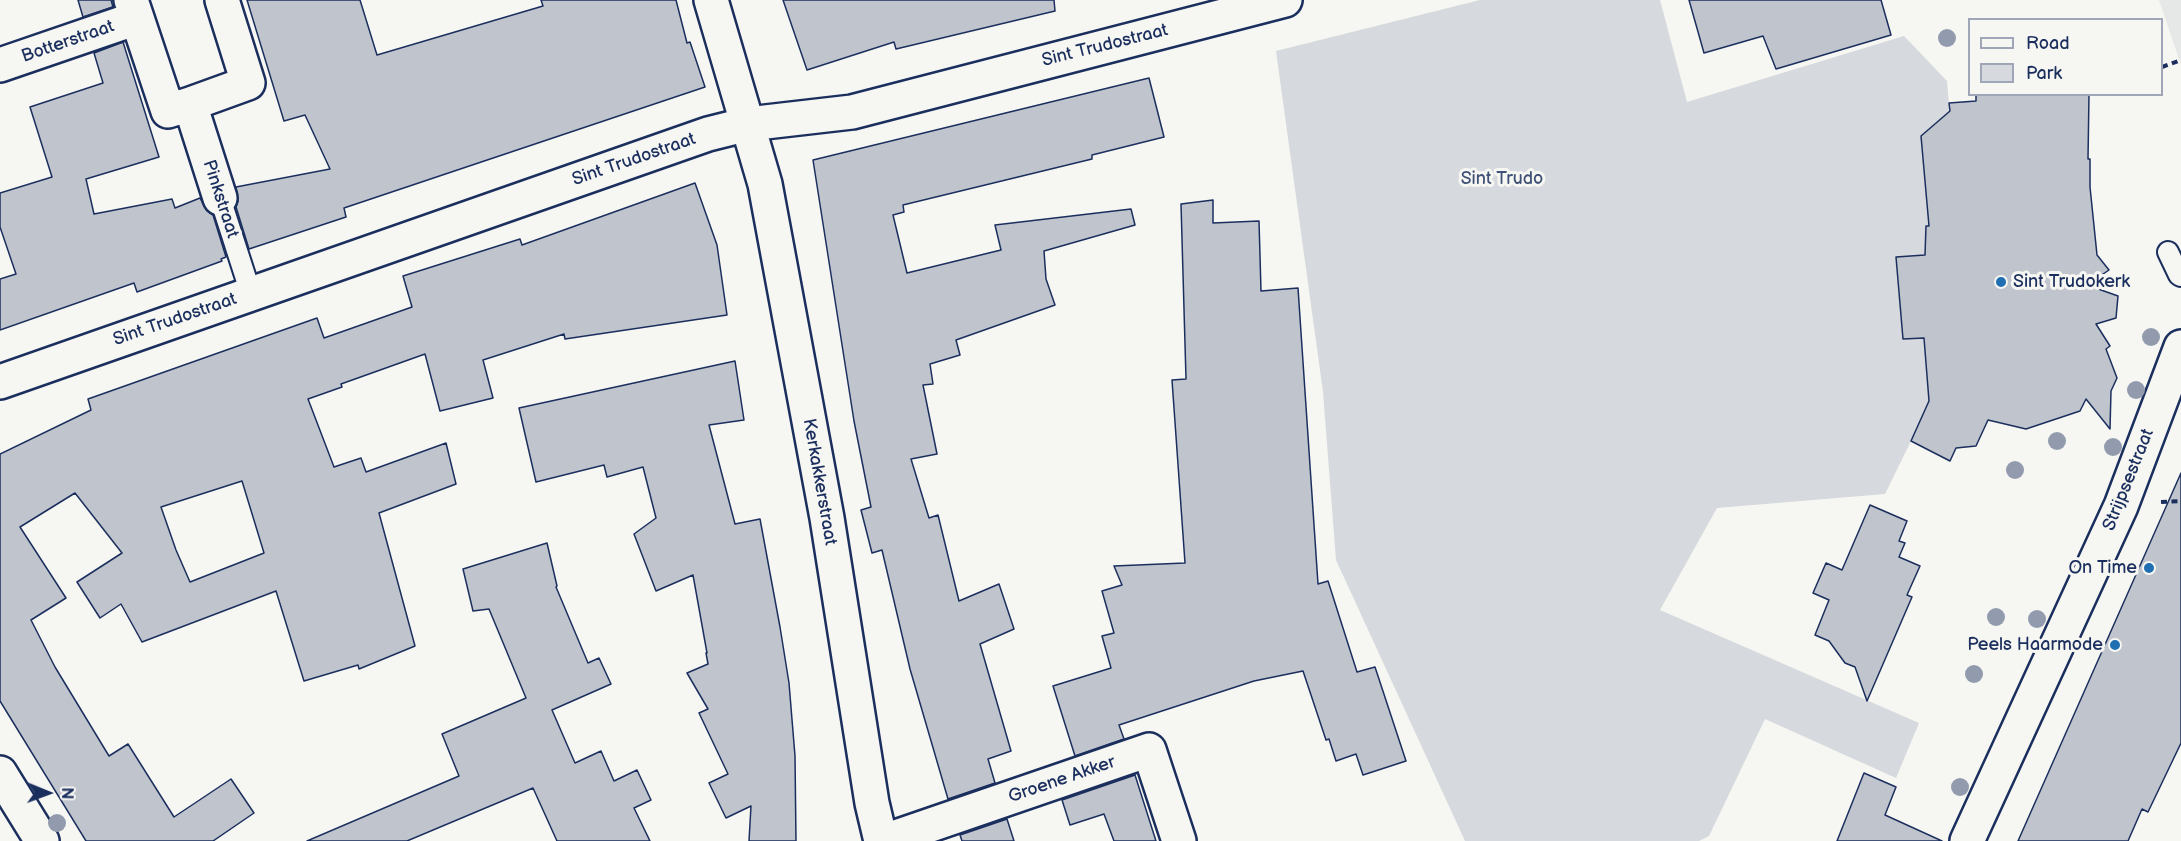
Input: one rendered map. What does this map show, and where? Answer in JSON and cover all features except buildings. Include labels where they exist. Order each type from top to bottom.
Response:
[{"type":"street","points":[[134,9],[168,111],[248,83],[222,0]]},
{"type":"street","name":"Kerkakkerstraat","points":[[711,0],[765,184],[827,518],[870,792],[882,841]]},
{"type":"street","name":"Sint Trudostraat","points":[[0,381],[708,134],[748,124],[852,112],[1285,0]]},
{"type":"street","name":"Botterstraat","points":[[0,65],[134,9]]},
{"type":"street","name":"Pinkstraat","points":[[190,104],[220,198]]},
{"type":"street","name":"Strijpsestraat","points":[[1967,841],[2121,506],[2181,347]]},
{"type":"street","name":"Groene Akker","points":[[882,841],[1149,750],[1179,841]]},
{"type":"street","points":[[0,773],[42,841]]},
{"type":"lane","name":"Pinkstraat","points":[[220,198],[251,294]]},
{"type":"lane","points":[[2168,252],[2181,276]]},
{"type":"path","points":[[2163,67],[2181,60]]},
{"type":"path","points":[[2160,502],[2181,501]]},
{"type":"shaded area","points":[[2159,0],[2181,0],[2181,65]]},
{"type":"green space","name":"Sint Trudo","points":[[1480,0],[1660,0],[1687,102],[1904,36],[1947,81],[1951,129],[1930,128],[1927,131],[1930,133],[1924,177],[1928,177],[1929,199],[1926,199],[1926,203],[1929,204],[1934,254],[1896,258],[1903,339],[1940,336],[1932,436],[1911,441],[1885,494],[1717,508],[1660,610],[1919,723],[1896,778],[1765,719],[1709,836],[1699,841],[1465,841],[1336,560],[1323,392],[1276,51]]},
{"type":"place","name":"Sint Trudokerk","points":[[2001,282]]},
{"type":"place","name":"On Time","points":[[2149,568]]},
{"type":"place","name":"Peels Haarmode","points":[[2115,645]]}]
